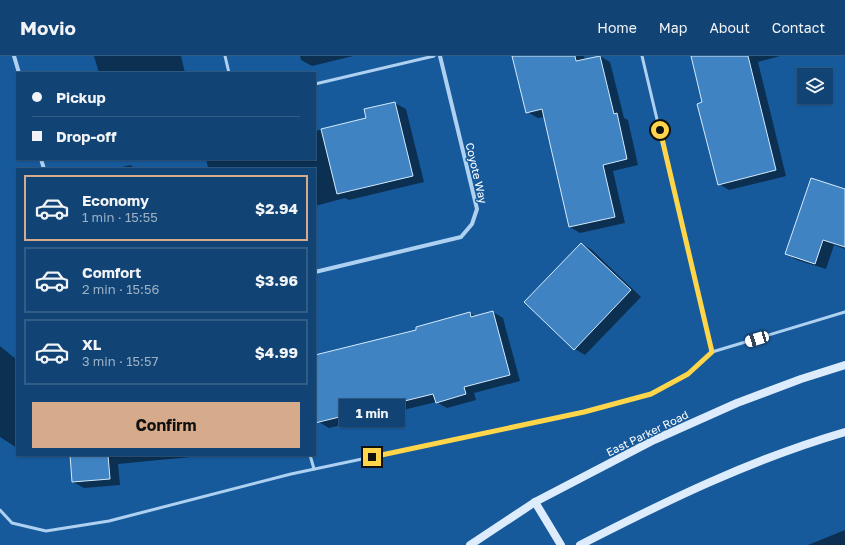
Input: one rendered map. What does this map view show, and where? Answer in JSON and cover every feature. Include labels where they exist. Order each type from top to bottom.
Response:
[{"type":"main road","name":"East Parker Road","points":[[470,545],[535,502],[654,440],[737,403],[801,379],[845,365]]},
{"type":"main road","points":[[580,545],[683,493],[815,441],[845,432]]},
{"type":"main road","points":[[535,502],[562,545]]},
{"type":"street","points":[[14,56],[19,72]]},
{"type":"street","name":"Coyote Way","points":[[316,272],[461,237],[472,224],[477,209],[440,56]]},
{"type":"lane","points":[[225,56],[229,72]]},
{"type":"lane","points":[[316,84],[434,56]]},
{"type":"lane","points":[[642,56],[712,352]]},
{"type":"lane","points":[[0,510],[12,523],[46,531],[109,521],[291,474],[584,412],[651,394],[688,374],[712,352],[845,312]]},
{"type":"lane","points":[[310,456],[314,469]]},
{"type":"building","points":[[512,56],[575,56],[576,61],[600,56],[614,114],[617,113],[627,159],[603,165],[615,217],[569,227],[542,109],[526,113]]},
{"type":"building","points":[[691,56],[748,56],[776,170],[718,185],[697,104],[702,102]]},
{"type":"building","points":[[395,102],[413,176],[337,194],[321,129],[366,118],[364,109]]},
{"type":"building","points":[[811,178],[845,189],[845,247],[823,240],[815,264],[785,254]]},
{"type":"building","points":[[581,243],[631,290],[574,350],[524,302]]},
{"type":"building","points":[[493,311],[510,375],[464,387],[466,394],[436,403],[433,394],[316,423],[316,355],[416,330],[416,327],[470,312],[471,317]]},
{"type":"building","points":[[70,456],[108,456],[110,479],[72,482]]},
{"type":"route","points":[[372,457],[488,434],[584,412],[651,394],[688,374],[712,352],[660,130]]}]
